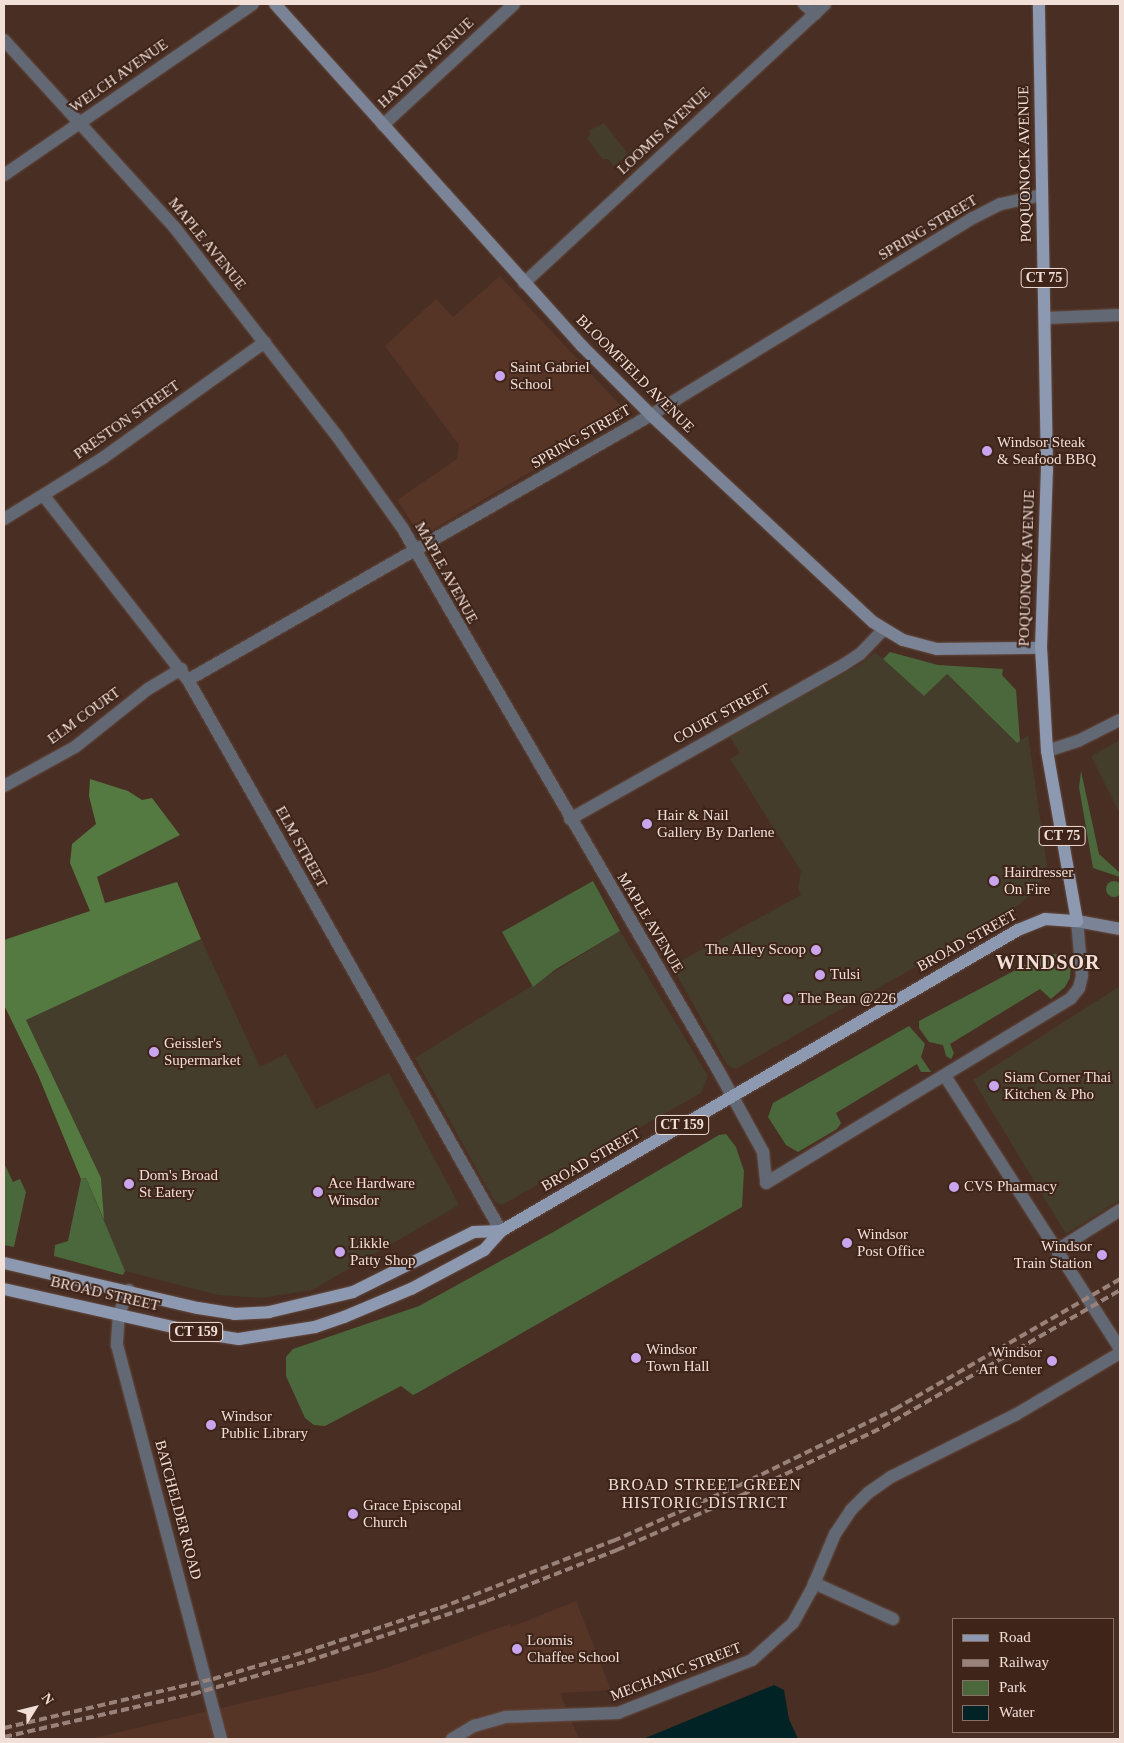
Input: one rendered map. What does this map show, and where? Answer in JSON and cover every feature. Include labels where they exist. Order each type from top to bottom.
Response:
[{"type":"main road","name":"BLOOMFIELD AVENUE","points":[[275,4],[524,283],[651,415],[883,630],[903,640],[937,649],[1041,648]]},
{"type":"main road","name":"POQUONOCK AVENUE","points":[[1039,4],[1047,471],[1041,648],[1048,751],[1077,921]]},
{"type":"main road","name":"BROAD STREET","points":[[4,1289],[200,1333],[240,1339],[273,1335],[344,1318],[411,1289],[484,1250],[501,1232],[1018,930],[1045,919],[1077,921]]},
{"type":"main road","name":"CT 159","points":[[1077,921],[1120,930]]},
{"type":"main road","name":"BROAD STREET","points":[[4,1263],[234,1314],[269,1312],[333,1298],[398,1271],[474,1232],[501,1232]]},
{"type":"main road","points":[[333,1298],[344,1318]]},
{"type":"main road","points":[[269,1312],[273,1335]]},
{"type":"street","name":"WELCH AVENUE","points":[[4,175],[253,4]]},
{"type":"street","name":"HAYDEN AVENUE","points":[[383,125],[514,4]]},
{"type":"street","points":[[804,4],[815,14]]},
{"type":"street","name":"LOOMIS AVENUE","points":[[524,283],[826,4]]},
{"type":"street","name":"MAPLE AVENUE","points":[[4,40],[175,228],[265,342],[368,479],[417,551],[765,1157],[766,1183],[946,1076]]},
{"type":"street","name":"SPRING STREET","points":[[184,674],[417,551],[651,415],[973,218],[1010,201],[1042,195]]},
{"type":"street","points":[[1045,318],[1120,315]]},
{"type":"street","name":"PRESTON STREET","points":[[4,519],[44,496],[265,342]]},
{"type":"street","name":"ELM STREET","points":[[44,496],[184,674],[501,1232]]},
{"type":"street","name":"COURT STREET","points":[[570,819],[854,658],[883,630]]},
{"type":"street","name":"ELM COURT","points":[[4,786],[75,747],[148,689],[184,674]]},
{"type":"street","points":[[1048,751],[1078,741],[1120,720]]},
{"type":"street","points":[[1077,921],[1083,968],[1076,993],[1058,1008],[946,1076],[1120,1351]]},
{"type":"street","points":[[1057,1250],[1120,1210]]},
{"type":"street","name":"BATCHELDER ROAD","points":[[130,1290],[120,1314],[117,1346],[221,1739]]},
{"type":"street","name":"MECHANIC STREET","points":[[452,1739],[474,1726],[505,1716],[618,1713],[736,1669],[781,1637],[804,1607],[839,1528],[868,1493],[891,1477],[1015,1415],[1120,1351]]},
{"type":"street","points":[[814,1583],[892,1619]]},
{"type":"shaded area","points":[[604,123],[628,154],[614,166],[608,159],[602,159],[587,138],[591,134],[588,131]]},
{"type":"shaded area","name":"Saint Gabriel School","points":[[500,276],[621,406],[624,417],[425,534],[418,532],[397,500],[457,459],[459,445],[385,346],[436,299],[453,317]]},
{"type":"shaded area","points":[[875,652],[924,696],[946,674],[1017,743],[1028,735],[1047,866],[1041,881],[1028,897],[1007,915],[736,1069],[727,1065],[672,966],[801,895],[798,889],[801,871],[730,759],[740,753],[730,737],[862,663]]},
{"type":"shaded area","points":[[1120,740],[1120,814],[1091,756]]},
{"type":"shaded area","points":[[620,931],[708,1076],[701,1093],[502,1205],[495,1202],[415,1058]]},
{"type":"shaded area","points":[[201,939],[260,1067],[286,1054],[316,1109],[389,1073],[459,1205],[312,1290],[262,1298],[218,1295],[125,1271],[104,1227],[101,1178],[26,1020]]},
{"type":"shaded area","points":[[1120,986],[1120,1200],[1066,1234],[973,1080]]},
{"type":"shaded area","name":"Loomis Chaffee School","points":[[576,1601],[611,1690],[560,1693],[579,1739],[90,1739],[378,1671],[510,1624],[511,1627]]},
{"type":"green space","points":[[890,652],[938,665],[1003,669],[1002,675],[1016,690],[1020,741],[1017,743],[947,674],[924,696],[883,659]]},
{"type":"green space","points":[[1081,771],[1099,854],[1120,873],[1120,877],[1093,868],[1079,787]]},
{"type":"green space","points":[[90,779],[128,791],[142,800],[152,798],[180,835],[97,877],[105,903],[177,882],[201,939],[26,1020],[101,1178],[104,1220],[86,1178],[81,1179],[38,1075],[4,1005],[4,940],[90,911],[70,863],[72,844],[96,824],[89,796]]},
{"type":"green space","points":[[593,881],[620,931],[556,969],[533,987],[502,932]]},
{"type":"green space","points":[[1114,881],[1122,889],[1114,897],[1106,889]]},
{"type":"green space","points":[[1054,954],[1067,956],[1071,961],[1070,978],[1065,987],[1051,999],[1040,989],[950,1044],[954,1053],[951,1059],[946,1056],[943,1045],[929,1042],[919,1028],[919,1021],[1042,956]]},
{"type":"green space","points":[[909,1026],[925,1044],[921,1057],[931,1072],[921,1072],[917,1064],[836,1113],[841,1123],[837,1129],[798,1152],[786,1145],[768,1117],[773,1103]]},
{"type":"green space","points":[[726,1134],[736,1147],[744,1171],[742,1207],[413,1395],[401,1386],[325,1426],[314,1425],[305,1418],[286,1376],[286,1357],[293,1349],[419,1306],[555,1231],[719,1135]]},
{"type":"green space","points":[[4,1163],[13,1182],[20,1179],[26,1192],[14,1247],[4,1245]]},
{"type":"green space","points":[[86,1178],[125,1271],[123,1275],[54,1256],[55,1245],[68,1241],[81,1179]]},
{"type":"water","points":[[774,1685],[784,1690],[789,1719],[798,1739],[643,1739]]},
{"type":"railway","points":[[4,1728],[213,1679],[305,1652],[440,1608],[613,1541],[740,1485],[895,1409],[1120,1279]]},
{"type":"railway","points":[[4,1737],[193,1694],[308,1661],[487,1601],[617,1550],[742,1495],[883,1427],[1120,1290]]},
{"type":"place","name":"Saint Gabriel School","points":[[500,376]]},
{"type":"place","name":"Windsor Steak & Seafood BBQ","points":[[987,451]]},
{"type":"place","name":"Hair & Nail Gallery By Darlene","points":[[647,824]]},
{"type":"place","name":"Hairdresser On Fire","points":[[994,881]]},
{"type":"place","name":"The Alley Scoop","points":[[816,950]]},
{"type":"place","name":"Tulsi","points":[[820,975]]},
{"type":"place","name":"The Bean @226","points":[[788,999]]},
{"type":"place","name":"Geissler's Supermarket","points":[[154,1052]]},
{"type":"place","name":"Siam Corner Thai Kitchen & Pho","points":[[994,1086]]},
{"type":"place","name":"Dom's Broad St Eatery","points":[[129,1184]]},
{"type":"place","name":"CVS Pharmacy","points":[[954,1187]]},
{"type":"place","name":"Ace Hardware Winsdor","points":[[318,1192]]},
{"type":"place","name":"Windsor Post Office","points":[[847,1243]]},
{"type":"place","name":"Likkle Patty Shop","points":[[340,1252]]},
{"type":"place","name":"Windsor Train Station","points":[[1102,1255]]},
{"type":"place","name":"Windsor Town Hall","points":[[636,1358]]},
{"type":"place","name":"Windsor Art Center","points":[[1052,1361]]},
{"type":"place","name":"Windsor Public Library","points":[[211,1425]]},
{"type":"place","name":"Grace Episcopal Church","points":[[353,1514]]},
{"type":"place","name":"Loomis Chaffee School","points":[[517,1649]]},
{"type":"district","name":"WINDSOR","points":[[1048,962]]},
{"type":"district","name":"BROAD STREET GREEN HISTORIC DISTRICT","points":[[705,1494]]}]
